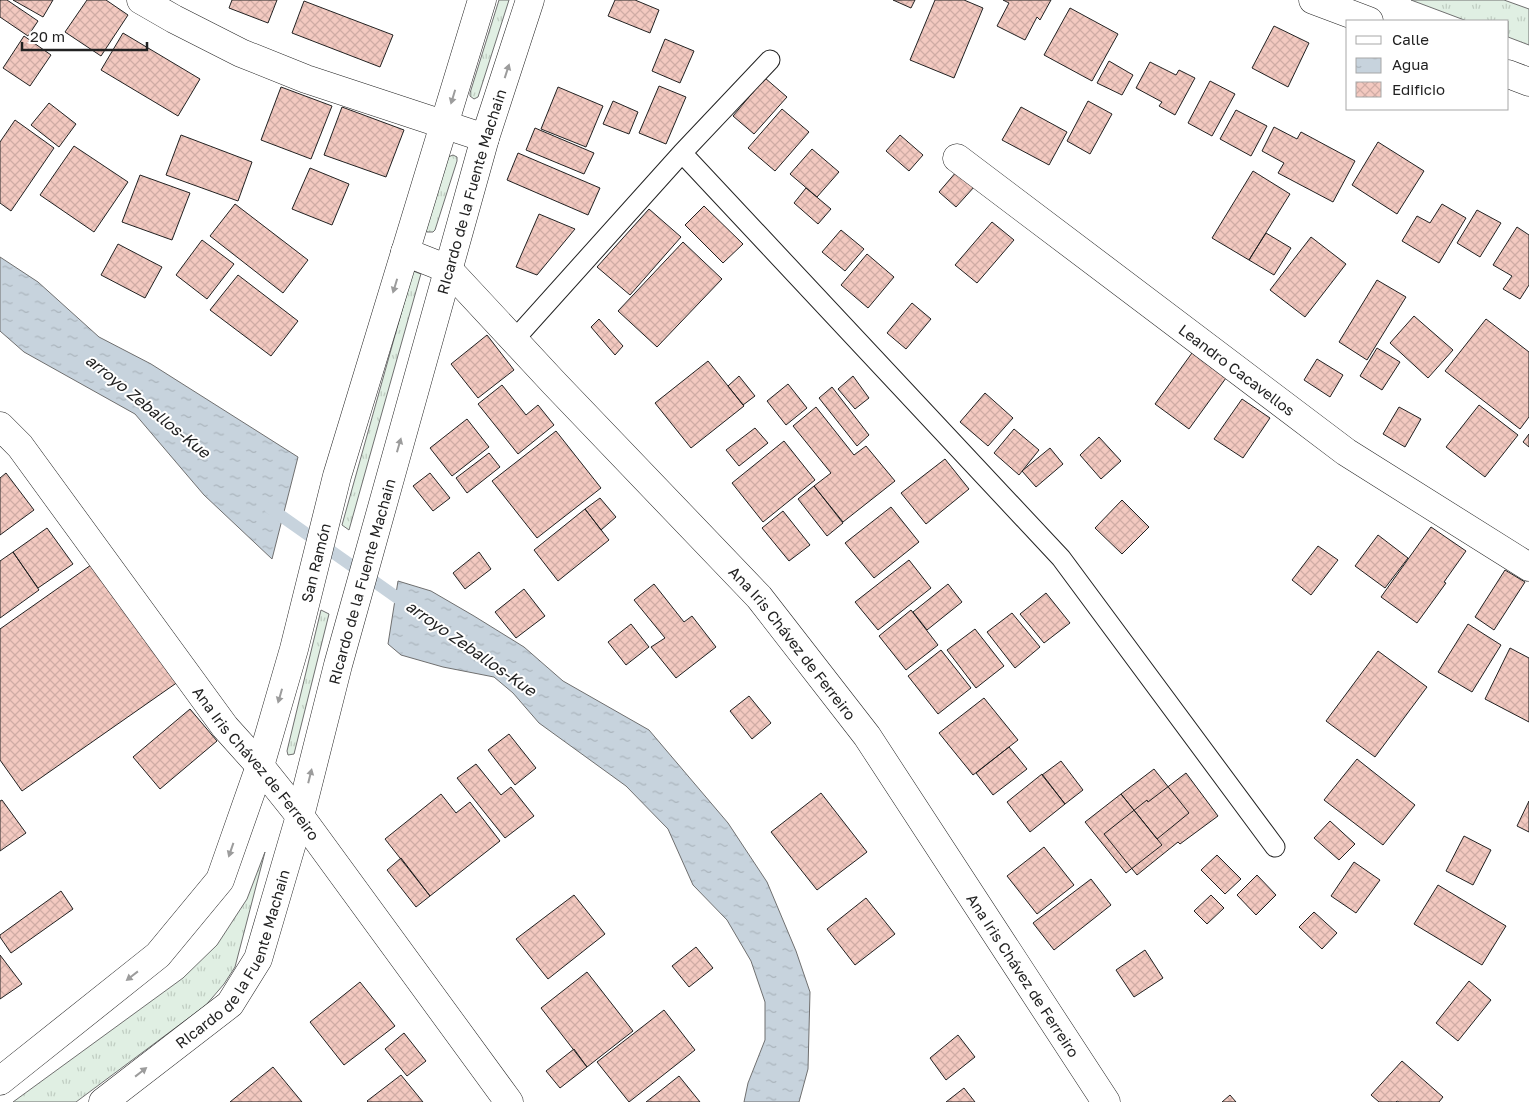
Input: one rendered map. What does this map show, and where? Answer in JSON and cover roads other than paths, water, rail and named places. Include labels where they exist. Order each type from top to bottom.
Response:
[{"type":"street","points":[[141,0],[174,19],[257,59],[306,79],[485,138]]},
{"type":"street","points":[[405,252],[482,0]]},
{"type":"street","name":"RIcardo de la Fuente Machain","points":[[103,1102],[230,1004],[258,959],[300,816],[338,665],[448,268],[485,138],[530,0]]},
{"type":"street","points":[[1313,0],[1366,20]]},
{"type":"street","points":[[1509,74],[1529,82]]},
{"type":"street","name":"Leandro Cacavellos","points":[[957,158],[1346,452],[1529,567]]},
{"type":"street","name":"Ana Iris Chávez de Ferreiro","points":[[405,252],[448,268],[759,597],[866,736],[1106,1102]]},
{"type":"street","name":"San Ramón","points":[[260,766],[294,649],[337,476],[405,252]]},
{"type":"street","name":"Ana Iris Chávez de Ferreiro","points":[[0,426],[20,446],[225,727],[260,766],[300,816],[509,1102]]},
{"type":"street","points":[[0,1081],[158,955],[196,910],[220,880],[260,766]]},
{"type":"lane","points":[[514,340],[682,152],[770,60]]},
{"type":"lane","points":[[682,152],[1062,558],[1275,847]]},
{"type":"water","points":[[0,257],[38,282],[99,337],[151,364],[298,457],[272,559],[204,495],[135,414],[24,352],[0,331]]},
{"type":"water","points":[[398,581],[431,591],[474,616],[524,647],[563,681],[649,730],[728,823],[767,882],[796,951],[810,992],[808,1069],[799,1102],[744,1102],[748,1083],[765,1040],[765,1002],[751,961],[727,920],[693,885],[668,829],[626,786],[539,723],[513,693],[494,677],[443,667],[401,655],[388,644]]},
{"type":"waterway","name":"arroyo Zeballos-Kue","points":[[270,508],[409,606]]}]
